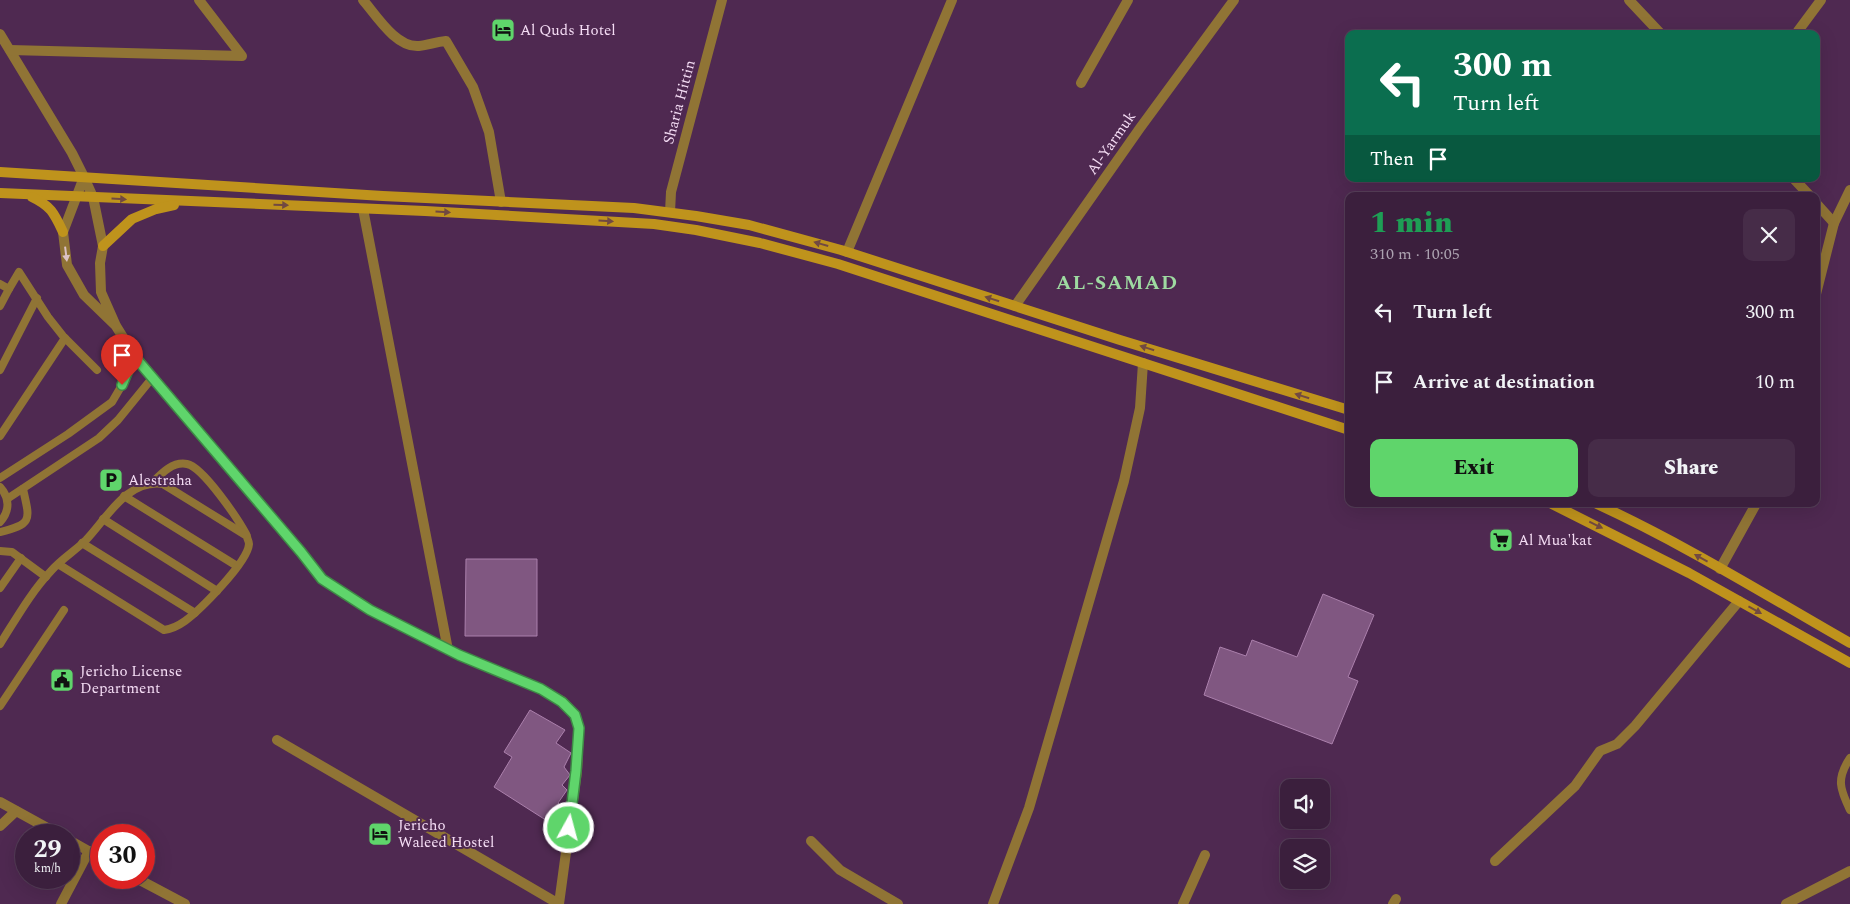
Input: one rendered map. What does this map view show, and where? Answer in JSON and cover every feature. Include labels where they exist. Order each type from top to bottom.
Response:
[{"type":"main road","points":[[0,172],[383,196],[634,208],[749,225],[847,252],[1345,409]]},
{"type":"main road","points":[[0,193],[654,224],[696,230],[763,244],[838,264],[1345,429]]},
{"type":"main road","points":[[26,194],[44,202],[53,211],[63,232]]},
{"type":"main road","points":[[103,246],[132,219],[156,209],[189,202]]},
{"type":"main road","points":[[1558,507],[1689,573],[1850,663]]},
{"type":"main road","points":[[1603,507],[1720,569],[1850,643]]},
{"type":"street","points":[[10,50],[242,56],[198,0]]},
{"type":"street","points":[[363,0],[392,34],[403,42],[419,46],[433,42],[446,42],[472,87],[489,132],[501,202]]},
{"type":"street","name":"Sharia Hittin","points":[[670,212],[671,192],[722,0]]},
{"type":"street","points":[[847,252],[952,0]]},
{"type":"street","points":[[1081,83],[1128,0]]},
{"type":"street","name":"Al-Yarmuk","points":[[1015,306],[1140,128],[1234,0]]},
{"type":"street","points":[[1629,0],[1657,30]]},
{"type":"street","points":[[1799,30],[1821,0]]},
{"type":"street","points":[[0,34],[72,153],[93,198],[103,246],[100,264],[101,292],[116,326],[134,356],[322,579],[370,610],[448,650],[541,689],[562,702],[575,715],[579,728],[576,771],[559,904],[276,740]]},
{"type":"street","points":[[84,177],[63,232],[67,265],[84,295],[116,326]]},
{"type":"street","points":[[1797,182],[1806,192]]},
{"type":"street","points":[[1820,278],[1834,223],[1850,190]]},
{"type":"street","points":[[1820,207],[1834,223]]},
{"type":"street","points":[[363,209],[448,650]]},
{"type":"street","points":[[993,904],[1029,808],[1124,481],[1140,408],[1144,362]]},
{"type":"street","points":[[1720,569],[1754,507]]},
{"type":"street","points":[[1495,861],[1575,786],[1600,751],[1617,744],[1635,726],[1738,601]]},
{"type":"street","points":[[0,802],[40,824]]},
{"type":"street","points":[[0,826],[16,811]]},
{"type":"street","points":[[811,841],[840,870],[898,904]]},
{"type":"street","points":[[61,904],[89,852],[80,847]]},
{"type":"street","points":[[1183,904],[1205,855]]},
{"type":"street","points":[[1786,904],[1850,871]]},
{"type":"street","points":[[155,888],[185,904]]},
{"type":"lane","points":[[0,306],[19,272],[48,317],[65,338],[97,370]]},
{"type":"lane","points":[[0,284],[9,290]]},
{"type":"lane","points":[[0,370],[37,298]]},
{"type":"lane","points":[[0,436],[65,338]]},
{"type":"lane","points":[[0,478],[68,434],[112,402],[120,390],[134,356]]},
{"type":"lane","points":[[7,499],[99,438],[118,420],[153,377]]},
{"type":"lane","points":[[0,644],[46,577],[58,564],[82,543],[124,496],[150,484],[166,469],[186,464],[195,467],[231,511],[247,536],[249,544],[245,554],[236,566],[195,613],[173,629],[164,630],[58,564]]},
{"type":"lane","points":[[150,484],[163,484],[247,536]]},
{"type":"lane","points":[[0,487],[6,494],[8,510],[0,522]]},
{"type":"lane","points":[[0,532],[18,528],[24,525],[28,519],[23,489]]},
{"type":"lane","points":[[124,496],[236,566]]},
{"type":"lane","points":[[104,519],[217,590]]},
{"type":"lane","points":[[82,543],[195,613]]},
{"type":"lane","points":[[0,551],[12,552],[46,577]]},
{"type":"lane","points":[[0,588],[21,558]]},
{"type":"lane","points":[[0,706],[64,610]]},
{"type":"lane","points":[[1850,758],[1843,769],[1839,783],[1850,810]]},
{"type":"building","points":[[466,559],[537,559],[537,636],[465,636]]},
{"type":"building","points":[[1323,594],[1374,615],[1348,677],[1358,681],[1332,744],[1204,695],[1220,647],[1246,656],[1252,640],[1297,657]]},
{"type":"building","points":[[530,710],[565,730],[556,743],[571,753],[564,767],[570,775],[562,785],[567,790],[558,803],[564,810],[552,824],[494,787],[512,757],[504,752]]},
{"type":"place","name":"Al Quds Hotel","points":[[503,30]]},
{"type":"place","name":"Alestraha","points":[[111,480]]},
{"type":"place","name":"Al Mua'kat","points":[[1501,540]]},
{"type":"place","name":"Jericho License Department","points":[[62,680]]},
{"type":"place","name":"Jericho Waleed Hostel","points":[[380,834]]},
{"type":"district","name":"AL-SAMAD","points":[[1117,282]]},
{"type":"route","points":[[122,385],[134,356],[322,579],[370,610],[395,623],[459,655],[541,689],[562,702],[575,715],[579,728],[569,828]]}]
